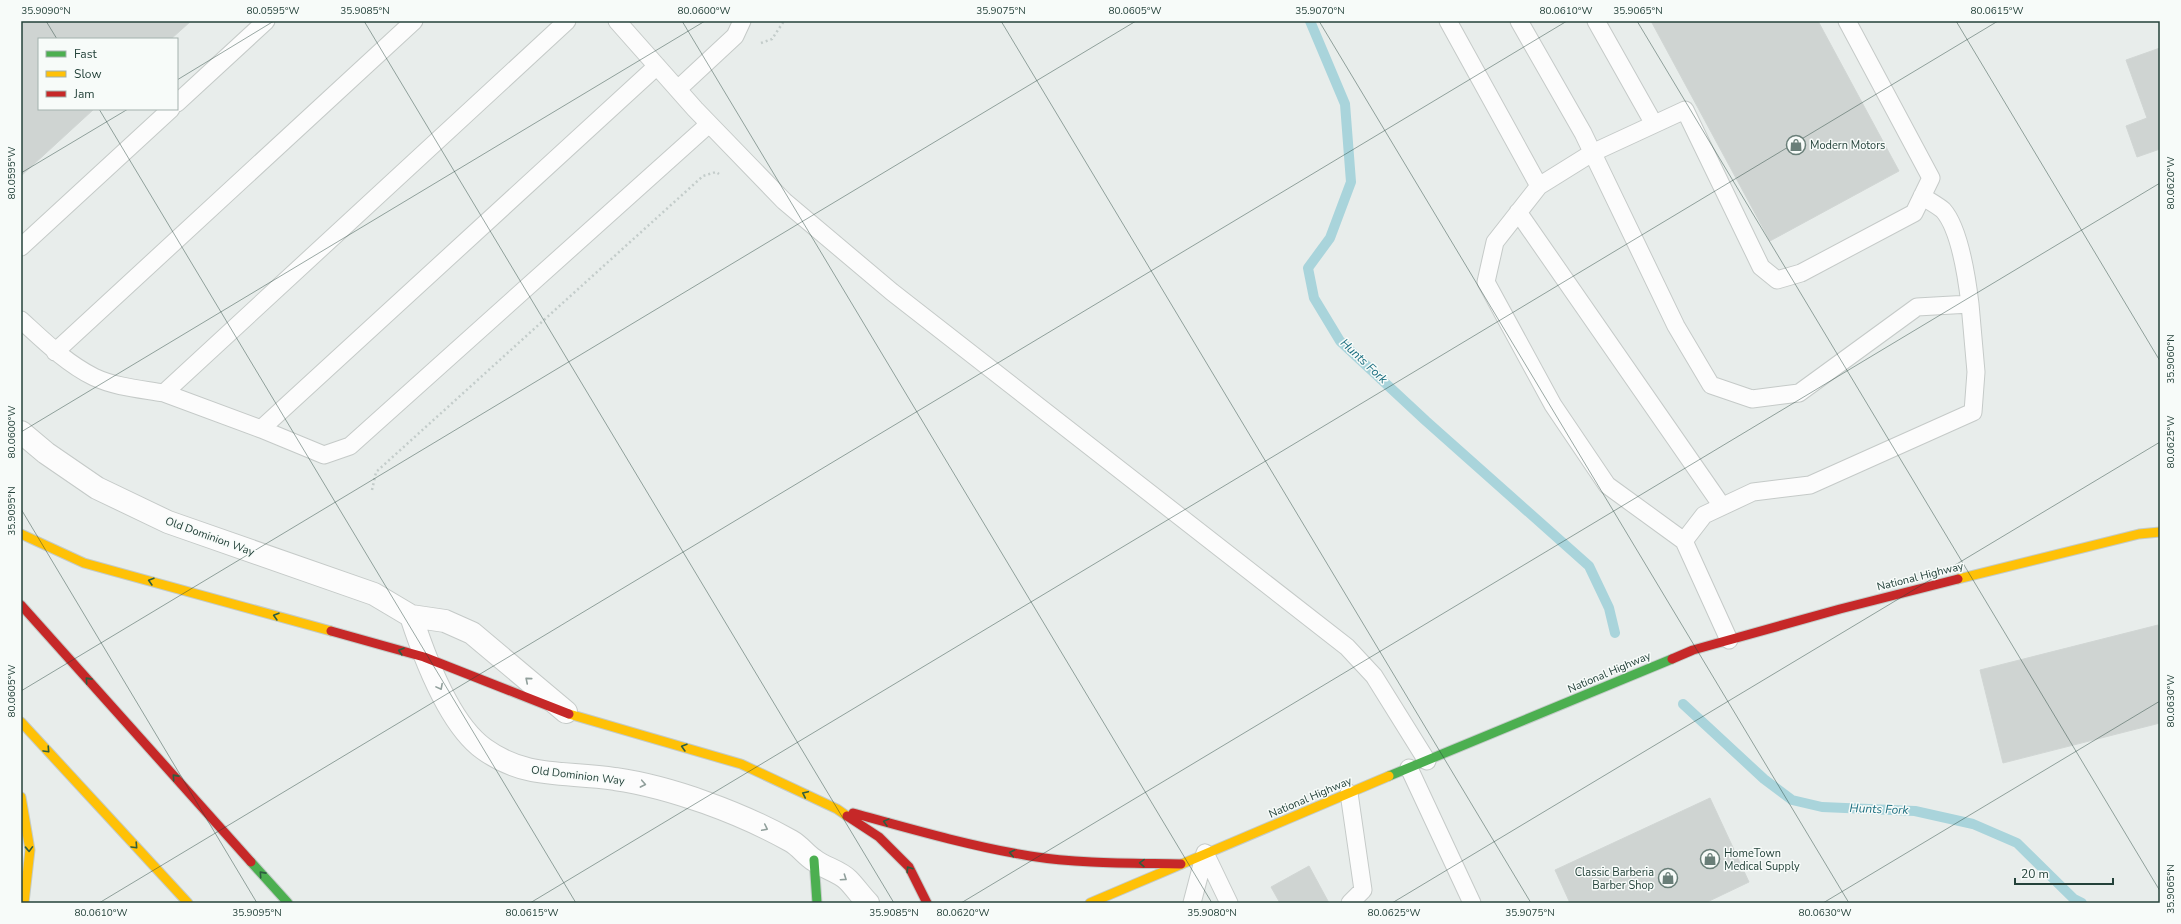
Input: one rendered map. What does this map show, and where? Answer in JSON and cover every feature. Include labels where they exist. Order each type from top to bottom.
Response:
[{"type":"main road","name":"National Highway","points":[[1090,903],[1205,853],[1693,650],[1840,609],[2139,534],[2160,532]]},
{"type":"main road","points":[[21,534],[84,563],[424,657],[569,714],[741,764],[837,809],[879,837],[909,867],[927,903]]},
{"type":"main road","points":[[21,605],[288,903]]},
{"type":"main road","points":[[21,722],[188,903]]},
{"type":"main road","points":[[21,797],[30,850],[24,903]]},
{"type":"main road","points":[[837,809],[944,838],[1030,856],[1088,862],[1181,864]]},
{"type":"main road","points":[[814,860],[817,903]]},
{"type":"street","name":"Old Dominion Way","points":[[21,432],[46,454],[96,488],[168,522],[374,594],[411,616],[445,621],[472,633],[569,714]]},
{"type":"street","name":"Old Dominion Way","points":[[411,616],[424,657],[467,734],[484,750],[510,764],[536,773],[613,778],[647,784],[740,817],[792,842],[814,860],[847,879],[868,903]]},
{"type":"lane","points":[[178,102],[266,21]]},
{"type":"lane","points":[[55,352],[414,21]]},
{"type":"lane","points":[[164,393],[567,21]]},
{"type":"lane","points":[[617,21],[710,124],[784,201],[892,292],[1348,647],[1374,676],[1426,761]]},
{"type":"lane","points":[[678,89],[734,36],[742,21]]},
{"type":"lane","points":[[1448,21],[1539,186]]},
{"type":"lane","points":[[1519,21],[1592,153],[1676,326],[1711,385],[1752,399],[1799,393],[1917,307],[1970,304]]},
{"type":"lane","points":[[1596,21],[1654,124]]},
{"type":"lane","points":[[1729,640],[1684,541],[1607,485],[1553,405],[1486,282],[1495,242],[1539,186],[1592,153],[1685,110],[1761,267],[1777,280],[1801,273],[1914,213],[1931,178],[1847,21]]},
{"type":"lane","points":[[260,429],[657,66]]},
{"type":"lane","points":[[21,247],[169,110]]},
{"type":"lane","points":[[21,320],[55,352],[95,377],[128,387],[164,393],[324,455],[350,446],[710,124]]},
{"type":"lane","points":[[1684,541],[1704,515],[1753,492],[1810,484],[1973,412],[1976,372],[1967,277],[1953,228],[1943,210],[1922,196]]},
{"type":"lane","points":[[1518,212],[1722,506]]},
{"type":"lane","points":[[1409,768],[1472,903]]},
{"type":"lane","points":[[1350,793],[1363,890],[1350,903]]},
{"type":"lane","points":[[1192,903],[1205,853]]},
{"type":"lane","points":[[1205,853],[1229,903]]},
{"type":"building","points":[[21,21],[191,21],[172,38],[38,38],[38,110],[93,110],[21,176]]},
{"type":"building","points":[[1651,21],[1818,21],[1899,171],[1770,241]]},
{"type":"building","points":[[2160,48],[2160,149],[2137,157],[2126,126],[2147,118],[2126,60]]},
{"type":"building","points":[[2158,625],[2160,635],[2160,723],[2003,763],[1980,670]]},
{"type":"building","points":[[1710,798],[1749,882],[1705,903],[1570,903],[1555,870]]},
{"type":"building","points":[[1309,866],[1329,903],[1280,903],[1271,887]]},
{"type":"waterway","name":"Hunts Fork","points":[[1310,21],[1345,104],[1351,182],[1330,238],[1308,268],[1314,298],[1340,341],[1426,421],[1589,566],[1609,608],[1615,633]]},
{"type":"waterway","name":"Hunts Fork","points":[[1683,704],[1764,779],[1792,800],[1822,807],[1915,811],[1973,824],[2017,843],[2074,899],[2082,903]]},
{"type":"traffic: fast","points":[[1389,776],[1672,659]]},
{"type":"traffic: fast","points":[[814,860],[817,903]]},
{"type":"traffic: fast","points":[[251,862],[288,903]]},
{"type":"traffic: slow","points":[[1958,579],[2139,534],[2160,532]]},
{"type":"traffic: slow","points":[[21,534],[84,563],[331,631]]},
{"type":"traffic: slow","points":[[569,714],[741,764],[837,809],[847,816]]},
{"type":"traffic: slow","points":[[21,722],[188,903]]},
{"type":"traffic: slow","points":[[1090,903],[1389,776]]},
{"type":"traffic: slow","points":[[21,797],[30,850],[24,903]]},
{"type":"traffic: jam","points":[[1672,659],[1693,650],[1840,609],[1958,579]]},
{"type":"traffic: jam","points":[[21,605],[251,862]]},
{"type":"traffic: jam","points":[[331,631],[424,657],[569,714]]},
{"type":"traffic: jam","points":[[853,813],[963,842],[1049,859],[1087,862],[1181,864]]},
{"type":"traffic: jam","points":[[847,816],[879,837],[909,867],[927,903]]},
{"type":"place","name":"Modern Motors","points":[[1796,145]]},
{"type":"place","name":"HomeTown Medical Supply","points":[[1710,859]]},
{"type":"place","name":"Classic Barberia Barber Shop","points":[[1668,878]]}]
